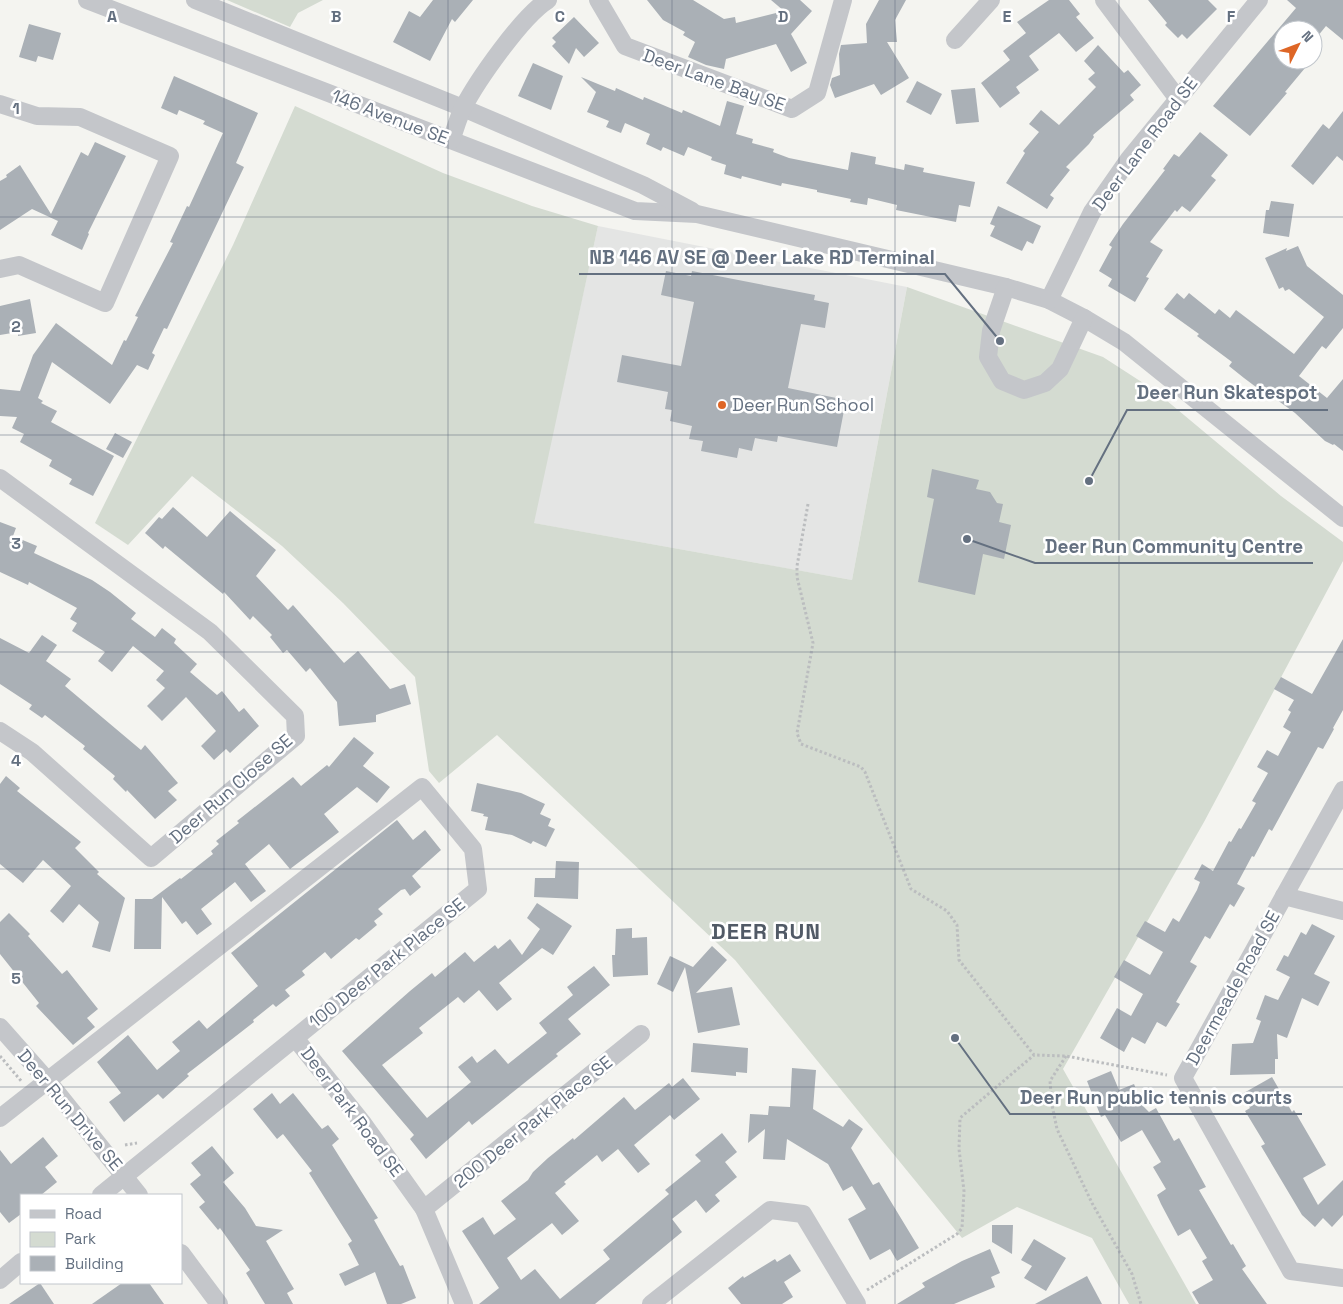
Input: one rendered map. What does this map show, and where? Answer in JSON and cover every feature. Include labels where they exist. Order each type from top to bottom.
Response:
[{"type":"street","name":"146 Avenue SE","points":[[86,0],[635,211],[697,214],[1006,287],[1049,300],[1124,342],[1343,518]]},
{"type":"street","name":"146 Avenue SE","points":[[195,0],[463,108],[643,186],[697,214]]},
{"type":"street","points":[[451,140],[463,108],[490,65],[517,30],[548,0]]},
{"type":"street","name":"Deer Lane Bay SE","points":[[598,0],[625,46],[792,109],[817,93],[843,0]]},
{"type":"street","points":[[955,40],[991,0]]},
{"type":"street","points":[[1104,0],[1178,100]]},
{"type":"street","name":"Deer Lane Road SE","points":[[1049,300],[1092,212],[1129,159],[1259,0]]},
{"type":"street","points":[[0,104],[36,116],[80,117],[170,156],[105,303],[19,266],[0,269]]},
{"type":"street","points":[[1006,287],[991,331],[988,357],[1002,381],[1024,390],[1045,383],[1060,369],[1084,318]]},
{"type":"street","name":"Deer Run Close SE","points":[[0,478],[210,632],[295,716],[296,736],[151,858],[32,752],[0,731]]},
{"type":"street","name":"100 Deer Park Place SE","points":[[47,1080],[422,787],[473,849],[478,889],[295,1038]]},
{"type":"street","name":"Deermeade Road SE","points":[[1343,790],[1183,1078],[1291,1271],[1343,1278]]},
{"type":"street","points":[[1284,896],[1343,911]]},
{"type":"street","name":"Deer Run Drive SE","points":[[0,1027],[47,1080],[137,1194]]},
{"type":"street","name":"200 Deer Park Place SE","points":[[424,1209],[641,1034]]},
{"type":"street","name":"Deer Park Road SE","points":[[101,1194],[295,1038],[362,1122],[424,1209],[464,1304]]},
{"type":"street","points":[[0,1118],[47,1080]]},
{"type":"street","points":[[651,1304],[770,1210],[803,1214],[855,1301]]},
{"type":"street","points":[[182,1254],[219,1304]]},
{"type":"street","points":[[0,1280],[20,1263]]},
{"type":"path","points":[[808,504],[797,566],[797,577],[813,643],[797,733],[801,744],[862,767],[866,772],[910,889],[947,911],[957,925],[959,960],[1034,1055]]},
{"type":"path","points":[[855,1301],[957,1234],[962,1228],[964,1191],[959,1149],[960,1118],[1034,1055],[1066,1056],[1183,1078]]},
{"type":"path","points":[[0,1056],[27,1087]]},
{"type":"path","points":[[1066,1056],[1050,1081],[1057,1129],[1092,1203],[1132,1274],[1141,1304]]},
{"type":"shaded area","name":"Deer Run School","points":[[598,226],[907,287],[852,580],[533,523]]},
{"type":"green space","points":[[227,0],[323,0],[298,13],[290,27]]},
{"type":"green space","points":[[295,106],[443,173],[532,206],[598,226],[534,523],[852,580],[907,287],[1103,357],[1154,390],[1281,496],[1343,542],[1343,561],[1204,822],[1063,1069],[1196,1304],[1129,1304],[1092,1238],[1017,1207],[962,1238],[735,960],[497,735],[439,783],[429,771],[415,677],[343,603],[282,546],[192,476],[128,545],[95,523],[233,245]]},
{"type":"building","points":[[433,0],[473,0],[455,22],[452,19],[430,61],[393,42],[409,11],[420,17]]},
{"type":"building","points":[[647,0],[693,0],[724,19],[735,17],[736,23],[784,11],[771,0],[800,0],[812,11],[791,34],[807,63],[791,72],[776,44],[726,59],[724,69],[706,65],[688,57],[695,42],[683,35],[685,32],[663,20]]},
{"type":"building","points":[[879,0],[906,0],[895,20],[897,42],[887,42],[909,78],[881,95],[874,84],[835,98],[830,85],[832,78],[840,75],[839,54],[841,45],[867,43],[866,24]]},
{"type":"building","points":[[1049,0],[1069,0],[1080,14],[1076,17],[1094,38],[1076,52],[1059,33],[1029,56],[1039,70],[1016,87],[1020,93],[1000,108],[981,83],[1010,60],[1003,51],[1026,33],[1017,22]]},
{"type":"building","points":[[1148,0],[1208,0],[1217,9],[1187,39],[1182,34],[1178,38],[1165,25],[1167,23]]},
{"type":"building","points":[[1287,0],[1343,0],[1343,40],[1326,26],[1323,30],[1323,20],[1286,20],[1296,8]]},
{"type":"building","points":[[574,17],[599,43],[584,57],[576,48],[569,64],[552,46],[556,42],[552,38]]},
{"type":"building","points":[[29,24],[61,33],[53,60],[38,56],[36,62],[19,57]]},
{"type":"building","points":[[1273,35],[1273,70],[1303,70],[1285,92],[1287,93],[1250,136],[1213,106]]},
{"type":"building","points":[[1098,45],[1124,73],[1128,70],[1141,85],[1130,95],[1134,100],[1093,135],[1094,137],[1089,144],[1066,167],[1070,170],[1050,195],[1054,198],[1047,209],[1006,183],[1025,153],[1023,151],[1039,132],[1029,124],[1041,110],[1059,125],[1096,87],[1088,79],[1095,73],[1084,61]]},
{"type":"building","points":[[533,63],[563,76],[551,110],[518,96]]},
{"type":"building","points":[[174,76],[258,113],[236,163],[244,167],[167,329],[164,328],[152,353],[155,355],[148,370],[137,365],[110,404],[52,362],[38,398],[43,401],[41,403],[57,411],[51,422],[114,456],[93,496],[69,484],[72,479],[49,466],[52,460],[20,442],[24,434],[12,428],[17,417],[0,416],[0,389],[20,391],[33,355],[56,323],[112,365],[124,340],[126,341],[138,317],[135,316],[173,243],[170,242],[187,206],[189,207],[223,133],[203,124],[205,121],[179,110],[177,115],[161,108]]},
{"type":"building","points":[[581,77],[615,91],[616,88],[643,100],[644,97],[682,113],[683,110],[720,126],[727,101],[744,106],[736,134],[753,139],[752,143],[774,149],[773,152],[789,158],[848,170],[851,152],[876,157],[875,164],[904,170],[905,164],[924,168],[923,172],[975,182],[970,207],[959,205],[956,222],[896,210],[897,205],[868,198],[867,205],[850,202],[851,199],[817,192],[817,190],[782,183],[781,186],[742,176],[741,179],[724,174],[726,165],[711,160],[712,157],[688,147],[684,156],[663,147],[661,151],[646,144],[650,134],[625,123],[621,133],[606,127],[609,121],[587,112],[596,92]]},
{"type":"building","points":[[917,81],[942,94],[931,115],[906,102]]},
{"type":"building","points":[[975,88],[979,122],[956,124],[951,90]]},
{"type":"building","points":[[1343,111],[1343,161],[1337,156],[1313,185],[1291,166],[1323,124],[1329,129]]},
{"type":"building","points":[[1200,132],[1228,155],[1211,176],[1216,180],[1190,212],[1182,206],[1177,212],[1175,210],[1150,242],[1163,250],[1146,277],[1149,278],[1135,302],[1108,286],[1112,279],[1099,271],[1112,247],[1109,245],[1123,224],[1165,170],[1163,169],[1174,154],[1179,157]]},
{"type":"building","points":[[95,142],[126,156],[88,233],[82,250],[51,235],[58,221],[32,209],[0,230],[0,181],[7,177],[6,175],[20,165],[51,214],[81,152],[88,156]]},
{"type":"building","points":[[1271,201],[1294,204],[1289,237],[1263,233],[1266,210],[1269,210]]},
{"type":"building","points":[[998,206],[1041,226],[1033,244],[1027,241],[1022,251],[990,236],[995,226],[990,224]]},
{"type":"building","points":[[1298,246],[1307,266],[1343,295],[1343,328],[1326,349],[1322,346],[1299,376],[1327,398],[1343,379],[1343,451],[1334,444],[1325,441],[1295,413],[1244,378],[1229,366],[1232,362],[1197,336],[1199,334],[1164,309],[1177,293],[1184,299],[1189,293],[1215,314],[1219,309],[1230,318],[1236,310],[1294,354],[1324,317],[1289,289],[1285,291],[1283,287],[1279,289],[1265,258],[1287,248],[1286,251]]},
{"type":"building","points":[[666,271],[691,276],[692,271],[815,295],[814,300],[829,303],[825,328],[801,324],[788,388],[846,400],[837,447],[778,436],[777,442],[755,438],[752,451],[739,448],[737,458],[701,451],[703,441],[689,439],[692,426],[670,421],[672,410],[665,409],[668,392],[617,382],[622,355],[681,366],[694,302],[661,295]]},
{"type":"building","points":[[30,299],[36,333],[18,336],[18,332],[0,335],[0,306]]},
{"type":"building","points":[[115,433],[132,442],[123,458],[106,449]]},
{"type":"building","points":[[932,469],[979,480],[976,489],[990,492],[997,503],[1003,504],[999,522],[1011,525],[1004,559],[983,554],[975,595],[918,582],[934,499],[927,497]]},
{"type":"building","points":[[173,507],[207,537],[230,511],[276,550],[256,576],[288,610],[293,605],[344,663],[358,651],[390,689],[405,684],[411,704],[376,715],[376,722],[339,726],[337,702],[310,668],[306,672],[287,650],[283,653],[270,637],[272,635],[253,616],[250,620],[224,592],[223,594],[165,546],[163,549],[145,533],[159,517],[162,519]]},
{"type":"building","points":[[0,522],[16,528],[13,536],[37,546],[34,553],[92,580],[110,592],[136,613],[131,619],[155,637],[162,628],[176,639],[174,643],[197,664],[190,672],[217,695],[222,691],[239,712],[244,708],[259,726],[230,753],[226,749],[214,760],[201,746],[216,731],[186,697],[162,721],[147,706],[165,688],[156,680],[164,671],[133,646],[112,672],[98,661],[105,652],[72,631],[77,623],[70,619],[77,608],[29,582],[28,585],[0,572]]},
{"type":"building","points":[[42,635],[57,645],[46,661],[71,679],[65,686],[141,750],[145,745],[178,783],[168,791],[177,800],[155,819],[127,790],[126,792],[113,779],[115,776],[83,749],[85,746],[45,715],[42,718],[29,709],[32,705],[0,684],[0,638],[29,653]]},
{"type":"building","points":[[1343,639],[1343,710],[1334,729],[1323,749],[1318,747],[1272,831],[1269,829],[1254,857],[1252,856],[1237,884],[1245,888],[1234,907],[1230,904],[1210,939],[1205,936],[1190,962],[1197,966],[1176,1002],[1180,1004],[1166,1027],[1157,1022],[1145,1044],[1132,1037],[1124,1052],[1100,1038],[1117,1008],[1131,1016],[1143,994],[1114,977],[1124,960],[1150,975],[1163,952],[1136,936],[1145,921],[1165,932],[1173,918],[1179,922],[1197,890],[1200,882],[1194,879],[1202,864],[1213,871],[1229,841],[1231,842],[1239,828],[1241,829],[1256,803],[1252,801],[1268,773],[1257,767],[1267,750],[1278,756],[1291,732],[1283,727],[1291,712],[1288,710],[1294,700],[1274,689],[1281,677],[1312,694]]},
{"type":"building","points":[[354,737],[374,753],[363,766],[390,787],[377,803],[357,787],[324,814],[339,832],[290,869],[269,844],[245,864],[266,891],[251,902],[235,882],[201,909],[212,924],[197,935],[186,921],[182,924],[162,897],[161,949],[134,949],[135,899],[152,899],[181,879],[213,854],[211,851],[219,844],[216,841],[239,823],[237,821],[293,777],[301,786],[327,765],[329,767]]},
{"type":"building","points":[[6,776],[20,788],[17,791],[81,842],[75,848],[99,872],[97,874],[125,898],[110,952],[92,947],[99,922],[79,904],[63,923],[50,911],[71,886],[43,860],[23,883],[0,864],[0,784]]},
{"type":"building","points":[[477,783],[521,793],[545,804],[540,814],[551,819],[548,826],[555,829],[546,847],[533,841],[531,844],[512,835],[485,830],[488,817],[471,811]]},
{"type":"building","points":[[397,820],[413,840],[425,830],[441,850],[412,876],[421,887],[410,896],[405,889],[401,890],[378,909],[383,914],[374,921],[377,925],[359,940],[356,938],[331,959],[325,952],[302,971],[305,975],[285,990],[290,996],[276,1007],[273,1004],[253,1020],[254,1022],[187,1074],[189,1076],[163,1099],[158,1094],[124,1122],[109,1102],[121,1093],[97,1062],[128,1035],[157,1070],[180,1051],[172,1042],[199,1020],[207,1029],[258,986],[231,953]]},
{"type":"building","points":[[556,861],[579,862],[578,899],[534,897],[535,878],[555,878]]},
{"type":"building","points":[[537,903],[572,926],[553,955],[542,948],[499,983],[512,999],[497,1011],[479,990],[464,1003],[458,997],[419,1028],[423,1033],[382,1065],[427,1118],[471,1082],[458,1067],[472,1056],[477,1063],[495,1049],[508,1064],[547,1033],[539,1023],[573,995],[567,987],[594,966],[610,985],[568,1019],[581,1034],[556,1054],[558,1056],[472,1125],[469,1121],[426,1159],[410,1139],[414,1135],[342,1051],[432,973],[435,977],[465,952],[474,962],[495,945],[498,949],[510,939],[522,955],[540,929],[527,918]]},
{"type":"building","points":[[9,913],[30,934],[28,936],[62,974],[67,970],[98,1009],[87,1018],[95,1027],[73,1045],[36,1006],[39,1003],[0,954],[0,922]]},
{"type":"building","points":[[1312,924],[1335,936],[1314,974],[1330,982],[1318,1006],[1302,998],[1287,1038],[1277,1034],[1278,1059],[1275,1059],[1275,1074],[1230,1075],[1232,1044],[1253,1043],[1261,1021],[1256,1019],[1265,995],[1278,1000],[1290,977],[1276,970],[1284,955],[1288,957],[1301,932],[1306,935]]},
{"type":"building","points":[[632,928],[632,938],[647,937],[648,975],[613,977],[612,955],[615,955],[616,929]]},
{"type":"building","points":[[712,946],[727,960],[696,993],[732,987],[740,1025],[698,1033],[685,967],[673,992],[657,984],[670,956],[693,967]]},
{"type":"building","points":[[693,1043],[748,1048],[747,1073],[736,1072],[736,1076],[691,1072]]},
{"type":"building","points":[[792,1068],[816,1070],[813,1109],[843,1127],[849,1119],[863,1129],[851,1148],[873,1185],[879,1182],[919,1248],[897,1261],[890,1249],[870,1260],[848,1219],[866,1209],[852,1186],[843,1191],[828,1164],[787,1139],[785,1160],[763,1159],[765,1129],[748,1143],[750,1114],[768,1115],[769,1106],[790,1107]]},
{"type":"building","points":[[1111,1071],[1119,1090],[1134,1084],[1143,1106],[1149,1112],[1156,1108],[1174,1141],[1179,1138],[1206,1187],[1199,1190],[1231,1245],[1233,1244],[1246,1266],[1242,1269],[1267,1304],[1199,1304],[1192,1292],[1213,1280],[1202,1261],[1207,1258],[1190,1229],[1178,1236],[1157,1195],[1166,1189],[1153,1167],[1161,1162],[1142,1130],[1121,1142],[1105,1115],[1101,1117],[1087,1081]]},
{"type":"building","points":[[1272,1077],[1326,1165],[1303,1178],[1318,1205],[1343,1180],[1343,1215],[1332,1227],[1323,1218],[1315,1227],[1302,1215],[1261,1146],[1265,1144],[1245,1111],[1250,1108],[1242,1094]]},
{"type":"building","points":[[683,1078],[700,1099],[674,1120],[670,1115],[634,1145],[650,1164],[638,1173],[618,1149],[602,1162],[597,1155],[564,1182],[566,1184],[555,1193],[579,1221],[562,1235],[552,1223],[507,1258],[521,1280],[535,1269],[560,1299],[610,1259],[603,1250],[669,1194],[665,1190],[701,1161],[695,1155],[722,1133],[737,1152],[725,1162],[737,1177],[715,1195],[720,1201],[706,1213],[696,1200],[672,1219],[682,1232],[595,1304],[479,1304],[499,1288],[462,1231],[483,1217],[494,1235],[516,1219],[501,1201],[528,1180],[533,1172],[548,1158],[573,1138],[574,1140],[624,1097],[635,1110],[669,1083],[672,1087]]},
{"type":"building","points":[[272,1093],[280,1104],[293,1093],[322,1129],[328,1125],[339,1139],[332,1145],[378,1218],[374,1220],[400,1266],[403,1265],[416,1298],[401,1304],[387,1304],[375,1272],[345,1286],[339,1274],[359,1265],[348,1244],[352,1241],[309,1173],[312,1171],[283,1134],[277,1139],[253,1109]]},
{"type":"building","points":[[43,1137],[58,1156],[45,1167],[57,1182],[42,1194],[20,1194],[20,1215],[9,1223],[0,1212],[0,1150],[11,1164]]},
{"type":"building","points":[[212,1146],[234,1173],[223,1182],[245,1208],[256,1226],[283,1230],[266,1241],[294,1289],[287,1293],[293,1304],[265,1304],[246,1273],[250,1270],[220,1228],[218,1230],[199,1207],[205,1202],[190,1184],[201,1175],[191,1163]]},
{"type":"building","points":[[992,1225],[1013,1225],[1012,1254],[992,1242]]},
{"type":"building","points":[[1034,1239],[1066,1258],[1046,1291],[1024,1278],[1032,1266],[1021,1260]]},
{"type":"building","points":[[990,1249],[1000,1273],[991,1277],[995,1287],[954,1304],[897,1304],[925,1287],[922,1283],[962,1261]]},
{"type":"building","points":[[790,1254],[801,1271],[784,1282],[793,1297],[782,1304],[741,1304],[728,1288],[743,1276],[744,1278],[775,1259],[777,1262]]},
{"type":"building","points":[[1087,1276],[1102,1304],[1035,1304]]},
{"type":"building","points":[[41,1284],[54,1304],[9,1304]]},
{"type":"building","points":[[121,1284],[150,1284],[164,1304],[92,1304]]},
{"type":"place","name":"NB 146 AV SE @ Deer Lake RD Terminal","points":[[1000,341]]},
{"type":"place","name":"Deer Run School","points":[[722,405]]},
{"type":"place","name":"Deer Run Skatespot","points":[[1089,481]]},
{"type":"place","name":"Deer Run Community Centre","points":[[967,539]]},
{"type":"place","name":"Deer Run public tennis courts","points":[[955,1038]]},
{"type":"district","name":"DEER RUN","points":[[766,931]]}]
